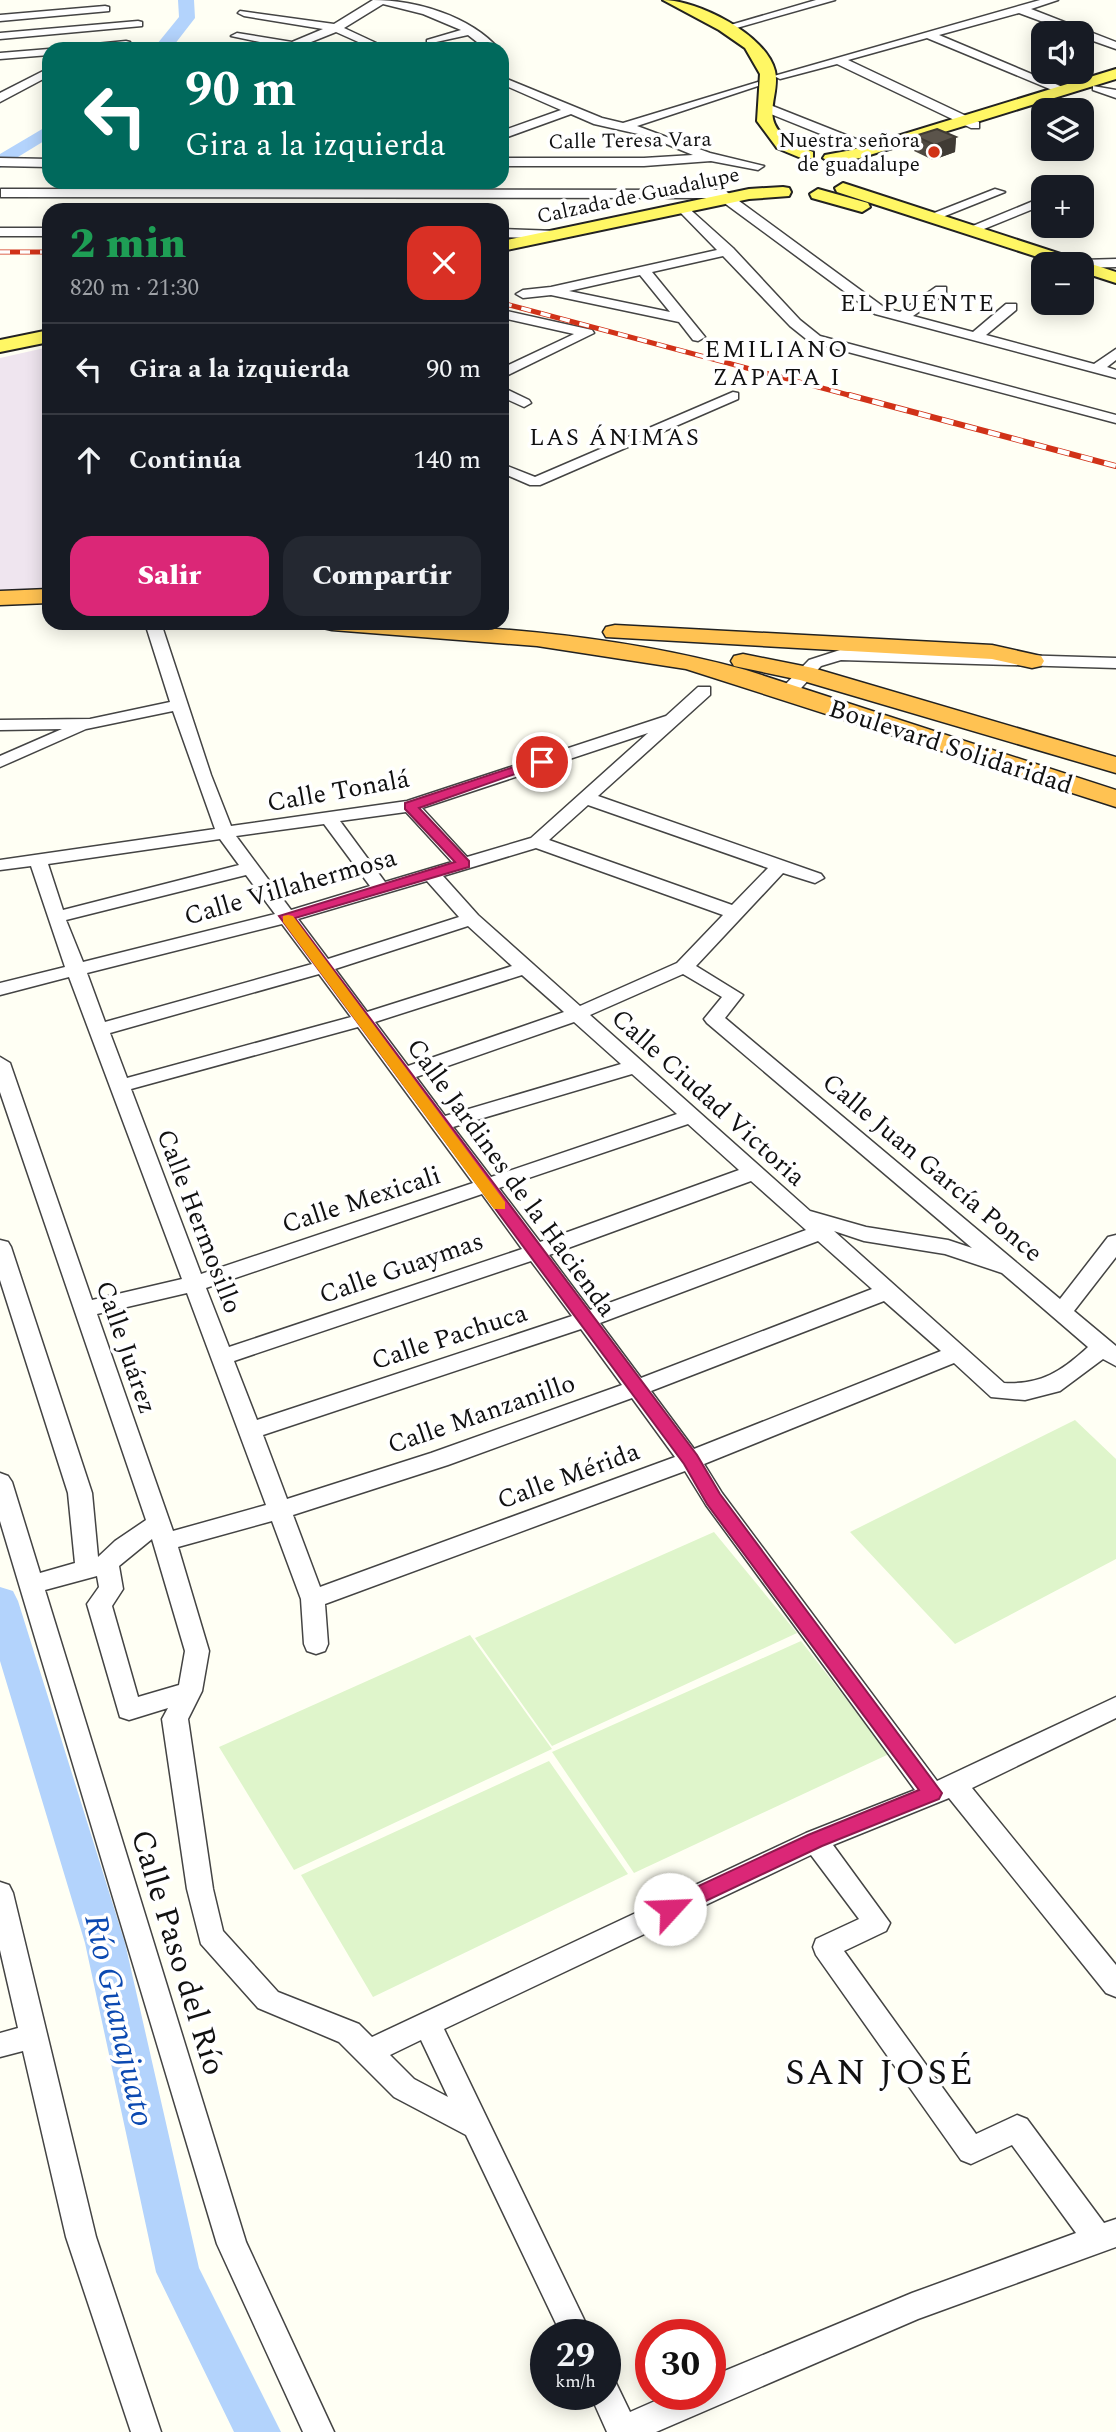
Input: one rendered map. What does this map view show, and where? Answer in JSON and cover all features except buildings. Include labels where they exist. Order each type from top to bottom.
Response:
[{"type":"highway","points":[[0,598],[42,596]]},
{"type":"highway","points":[[0,612],[42,610]]},
{"type":"highway","name":"Boulevard Solidaridad","points":[[509,626],[692,651],[804,673],[1116,765]]},
{"type":"highway","points":[[539,629],[992,652],[1032,661]]},
{"type":"highway","name":"Boulevard Solidaridad","points":[[405,630],[634,652],[716,669],[1116,799]]},
{"type":"highway","points":[[787,693],[834,698],[1091,779],[1116,782]]},
{"type":"main road","points":[[654,0],[726,39],[744,58],[754,84],[749,121],[769,148],[762,169],[783,192],[818,194],[1031,260]]},
{"type":"main road","points":[[670,0],[726,28],[751,48],[766,66],[768,79],[765,121],[772,134],[783,145],[807,155],[831,158],[849,166],[854,177],[843,188],[818,194]]},
{"type":"main road","points":[[849,166],[1060,90],[1116,74]]},
{"type":"main road","points":[[831,158],[872,150],[1116,83]]},
{"type":"main road","name":"Calzada de Guadalupe","points":[[509,244],[684,208],[726,196],[762,169],[807,155]]},
{"type":"main road","points":[[843,188],[1038,252]]},
{"type":"main road","name":"Calzada de Guadalupe","points":[[509,238],[726,196],[783,192]]},
{"type":"main road","points":[[1094,270],[1116,278]]},
{"type":"main road","points":[[1094,280],[1116,288]]},
{"type":"main road","points":[[0,346],[42,337]]},
{"type":"main road","points":[[0,353],[42,344]]},
{"type":"street","points":[[726,28],[829,0]]},
{"type":"street","points":[[780,76],[1052,0]]},
{"type":"street","points":[[248,1],[234,39],[264,42]]},
{"type":"street","points":[[379,2],[397,17]]},
{"type":"street","points":[[302,42],[335,28],[379,2],[420,9],[470,31],[485,42]]},
{"type":"street","points":[[0,18],[105,9]]},
{"type":"street","points":[[1020,9],[1116,47]]},
{"type":"street","points":[[244,13],[335,28],[367,42]]},
{"type":"street","points":[[0,36],[138,24]]},
{"type":"street","points":[[431,41],[470,31]]},
{"type":"street","points":[[929,35],[1060,90]]},
{"type":"street","points":[[0,56],[42,52]]},
{"type":"street","points":[[838,60],[970,122]]},
{"type":"street","points":[[0,98],[42,75]]},
{"type":"street","points":[[509,83],[571,110],[651,133],[711,157]]},
{"type":"street","points":[[623,127],[754,84]]},
{"type":"street","points":[[1097,89],[1116,94]]},
{"type":"street","points":[[509,91],[526,91]]},
{"type":"street","points":[[765,107],[872,150]]},
{"type":"street","points":[[509,133],[571,110]]},
{"type":"street","name":"Calle Teresa Vara","points":[[509,162],[644,162],[711,157],[762,169]]},
{"type":"street","points":[[0,162],[42,163]]},
{"type":"street","points":[[1,193],[205,195],[378,189]]},
{"type":"street","points":[[415,189],[456,194],[726,196],[873,307],[901,318],[1116,374]]},
{"type":"street","points":[[930,217],[999,192]]},
{"type":"street","points":[[456,194],[456,203]]},
{"type":"street","points":[[204,203],[205,195]]},
{"type":"street","points":[[969,230],[1031,206]]},
{"type":"street","points":[[684,208],[728,251],[770,298],[815,339],[1116,419]]},
{"type":"street","points":[[0,232],[42,232]]},
{"type":"street","points":[[509,233],[557,234]]},
{"type":"street","points":[[523,294],[551,291],[728,251]]},
{"type":"street","points":[[1094,264],[1116,263]]},
{"type":"street","points":[[642,269],[698,337]]},
{"type":"street","points":[[901,318],[941,290]]},
{"type":"street","points":[[551,291],[683,319]]},
{"type":"street","points":[[974,338],[1011,307]]},
{"type":"street","points":[[509,316],[587,333],[509,371]]},
{"type":"street","points":[[509,323],[520,318]]},
{"type":"street","points":[[1096,369],[1116,353]]},
{"type":"street","points":[[509,395],[524,403]]},
{"type":"street","points":[[509,471],[535,481],[733,396]]},
{"type":"street","name":"Calle Jardines de la Hacienda","points":[[155,630],[202,775],[226,835],[635,1389],[691,1460],[713,1499],[943,1789],[1116,1985]]},
{"type":"street","name":"Boulevard Solidaridad","points":[[787,693],[804,673],[821,659],[840,655],[1116,663]]},
{"type":"street","name":"Calle Villahermosa","points":[[0,989],[382,890],[537,842],[704,691]]},
{"type":"street","points":[[0,762],[90,724],[180,705]]},
{"type":"street","name":"Calle Tonalá","points":[[0,865],[226,835],[410,806],[675,718]]},
{"type":"street","points":[[0,725],[90,724]]},
{"type":"street","points":[[585,798],[815,878]]},
{"type":"street","points":[[410,806],[464,864]]},
{"type":"street","points":[[330,820],[382,890]]},
{"type":"street","points":[[537,842],[736,913]]},
{"type":"street","name":"Calle Hermosillo","points":[[38,861],[76,971],[313,1599],[316,1644]]},
{"type":"street","points":[[405,1074],[577,1014],[684,967],[780,866]]},
{"type":"street","points":[[56,917],[251,868]]},
{"type":"street","name":"Calle Ciudad Victoria","points":[[431,874],[471,919],[999,1391],[1034,1391],[1109,1352]]},
{"type":"street","points":[[99,1030],[323,967],[471,919]]},
{"type":"street","name":"Calle Juan García Ponce","points":[[684,967],[733,995],[714,1019],[1109,1352]]},
{"type":"street","points":[[120,1086],[362,1020],[525,968]]},
{"type":"street","name":"Calle Juárez","points":[[0,1063],[162,1532],[197,1651],[190,1691]]},
{"type":"street","points":[[440,1124],[636,1066]]},
{"type":"street","name":"Calle Mexicali","points":[[85,1309],[194,1284],[692,1116]]},
{"type":"street","name":"Calle Guaymas","points":[[222,1357],[535,1252],[755,1172]]},
{"type":"street","points":[[794,1209],[851,1230],[948,1247],[1014,1270]]},
{"type":"street","name":"Calle Pachuca","points":[[250,1431],[585,1320],[822,1232]]},
{"type":"street","points":[[1062,1312],[1116,1242]]},
{"type":"street","points":[[0,1247],[48,1385],[80,1493],[97,1566],[111,1589],[99,1604],[129,1710],[190,1691]]},
{"type":"street","name":"Calle Manzanillo","points":[[97,1566],[123,1547],[162,1532],[280,1513],[635,1389],[888,1291]]},
{"type":"street","name":"Calle Mérida","points":[[313,1599],[691,1460],[957,1353]]},
{"type":"street","name":"Calle Paso del Río","points":[[0,1482],[232,2244],[319,2432]]},
{"type":"street","points":[[31,1584],[97,1566]]},
{"type":"street","points":[[190,1691],[175,1719],[200,1889],[211,1936],[268,2000],[349,2033],[404,2088],[477,2126]]},
{"type":"street","points":[[368,2052],[815,1841],[943,1789],[1116,1707]]},
{"type":"street","points":[[726,2385],[855,2328],[1003,2271],[1107,2236],[1017,2128],[971,2151],[826,1947],[877,1923],[815,1841]]},
{"type":"street","points":[[0,1894],[81,2237],[146,2432]]},
{"type":"street","points":[[427,2023],[569,2319]]},
{"type":"street","points":[[0,2045],[34,2036]]},
{"type":"street","points":[[612,2410],[622,2431],[670,2410]]},
{"type":"shaded area","points":[[42,349],[42,590],[0,590],[0,358]]},
{"type":"green space","points":[[1075,1420],[1116,1459],[1116,1559],[955,1644],[850,1532]]},
{"type":"green space","points":[[714,1532],[797,1633],[552,1746],[475,1638]]},
{"type":"green space","points":[[470,1635],[552,1749],[294,1870],[219,1747]]},
{"type":"green space","points":[[801,1641],[889,1754],[634,1873],[552,1752]]},
{"type":"green space","points":[[549,1761],[628,1874],[373,1997],[301,1875]]},
{"type":"waterway","name":"Río Guanajuato","points":[[168,42],[187,18],[186,0]]},
{"type":"waterway","name":"Río Guanajuato","points":[[0,162],[42,135]]},
{"type":"waterway","name":"Río Guanajuato","points":[[0,1601],[105,1943],[178,2272],[258,2432]]},
{"type":"railway","points":[[0,252],[42,252]]},
{"type":"railway","points":[[509,305],[856,397]]},
{"type":"railway","points":[[849,395],[1116,466]]},
{"type":"slow traffic","points":[[288,919],[500,1205]]},
{"type":"place","name":"Nuestra señora de guadalupe","points":[[934,152]]},
{"type":"district","name":"EL PUENTE","points":[[918,303]]},
{"type":"district","name":"EMILIANO ZAPATA I","points":[[777,363]]},
{"type":"district","name":"LAS ÁNIMAS","points":[[615,437]]},
{"type":"district","name":"SAN JOSÉ","points":[[880,2071]]},
{"type":"route","points":[[542,762],[410,806],[464,864],[286,916],[635,1389],[691,1460],[713,1499],[932,1793],[815,1841],[670,1909]]}]
